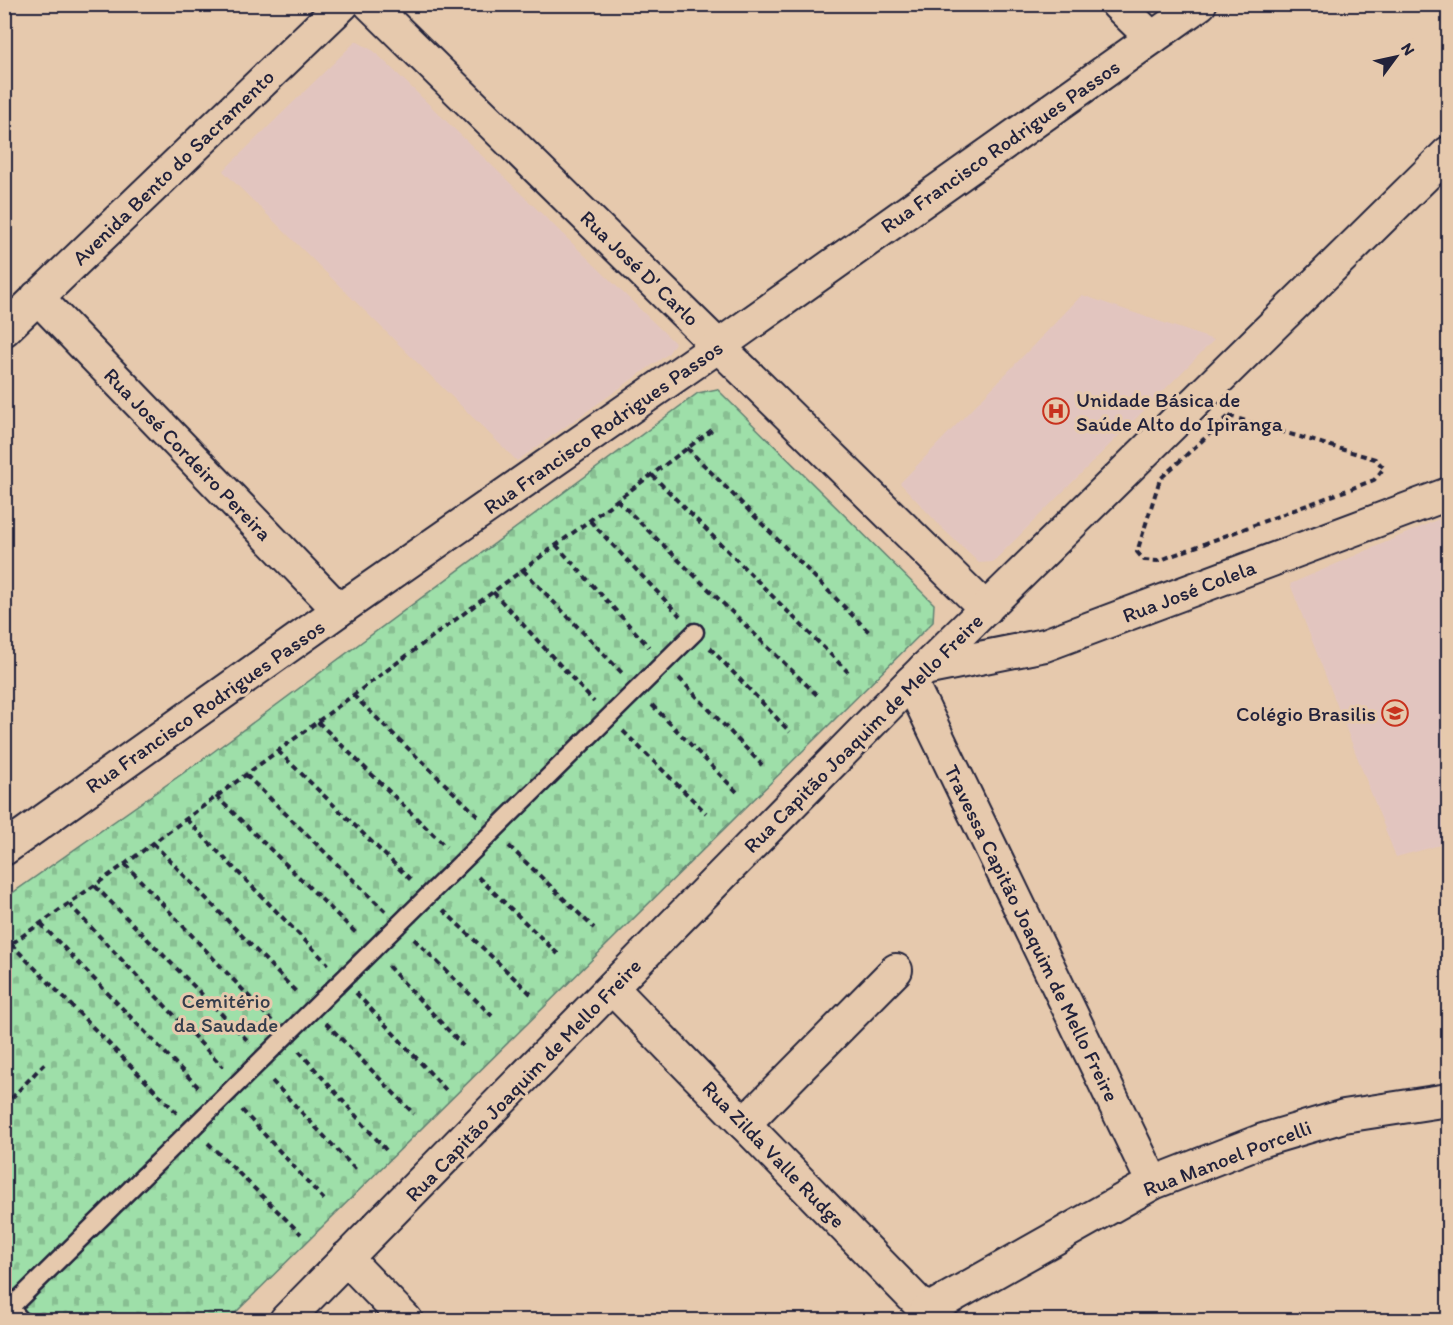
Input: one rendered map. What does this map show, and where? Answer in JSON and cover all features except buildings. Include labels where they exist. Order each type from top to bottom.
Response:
[{"type":"street","name":"Avenida Bento do Sacramento","points":[[4,330],[343,4]]},
{"type":"street","name":"Rua José D' Carlo","points":[[369,4],[720,345],[986,609]]},
{"type":"street","points":[[1118,4],[1152,38]]},
{"type":"street","name":"Rua Francisco Rodrigues Passos","points":[[4,849],[339,610],[720,345],[1200,4]]},
{"type":"street","name":"Rua Capitão Joaquim de Mello Freire","points":[[286,1320],[918,676],[1449,153]]},
{"type":"street","name":"Rua José Cordeiro Pereira","points":[[37,297],[339,610]]},
{"type":"street","name":"Rua José Colela","points":[[918,676],[1045,645],[1449,494]]},
{"type":"street","name":"Travessa Capitão Joaquim de Mello Freire","points":[[918,676],[1153,1183]]},
{"type":"street","points":[[744,1124],[896,970]]},
{"type":"street","name":"Rua Zilda Valle Rudge","points":[[612,988],[931,1316]]},
{"type":"street","name":"Rua Manoel Porcelli","points":[[931,1316],[1153,1183],[1263,1140],[1344,1116],[1449,1100]]},
{"type":"street","points":[[346,1258],[406,1320]]},
{"type":"lane","points":[[12,1310],[192,1128],[695,632]]},
{"type":"path","points":[[1229,416],[1375,459],[1384,468],[1374,480],[1158,561],[1144,560],[1137,552],[1160,478],[1229,416]]},
{"type":"path","points":[[4,949],[95,886],[712,430]]},
{"type":"path","points":[[687,448],[871,633]]},
{"type":"path","points":[[652,475],[848,672]]},
{"type":"path","points":[[617,500],[816,695]]},
{"type":"path","points":[[353,696],[594,928]]},
{"type":"path","points":[[318,722],[560,956]]},
{"type":"path","points":[[278,751],[534,997]]},
{"type":"path","points":[[246,774],[492,1016]]},
{"type":"path","points":[[216,796],[373,950],[463,1046]]},
{"type":"path","points":[[186,819],[343,979],[446,1090]]},
{"type":"path","points":[[153,843],[414,1114]]},
{"type":"path","points":[[125,864],[286,1036],[386,1150]]},
{"type":"path","points":[[95,886],[260,1061],[358,1172]]},
{"type":"path","points":[[69,904],[227,1094],[327,1203]]},
{"type":"path","points":[[41,924],[227,1094]]},
{"type":"path","points":[[11,944],[192,1128],[301,1234]]},
{"type":"path","points":[[4,1106],[44,1064]]},
{"type":"shaded area","points":[[356,41],[374,51],[675,343],[668,354],[517,461],[223,171]]},
{"type":"shaded area","name":"Unidade Básica de Saúde Alto do Ipiranga","points":[[1082,295],[1214,340],[993,562],[979,563],[900,483]]},
{"type":"shaded area","name":"Colégio Brasilis","points":[[1448,515],[1448,843],[1396,857],[1290,584]]},
{"type":"green space","name":"Cemitério da Saudade","points":[[717,389],[934,604],[933,622],[228,1320],[5,1320],[4,899],[209,755],[698,393]]},
{"type":"place","name":"Unidade Básica de Saúde Alto do Ipiranga","points":[[1056,411]]},
{"type":"place","name":"Colégio Brasilis","points":[[1395,713]]}]
